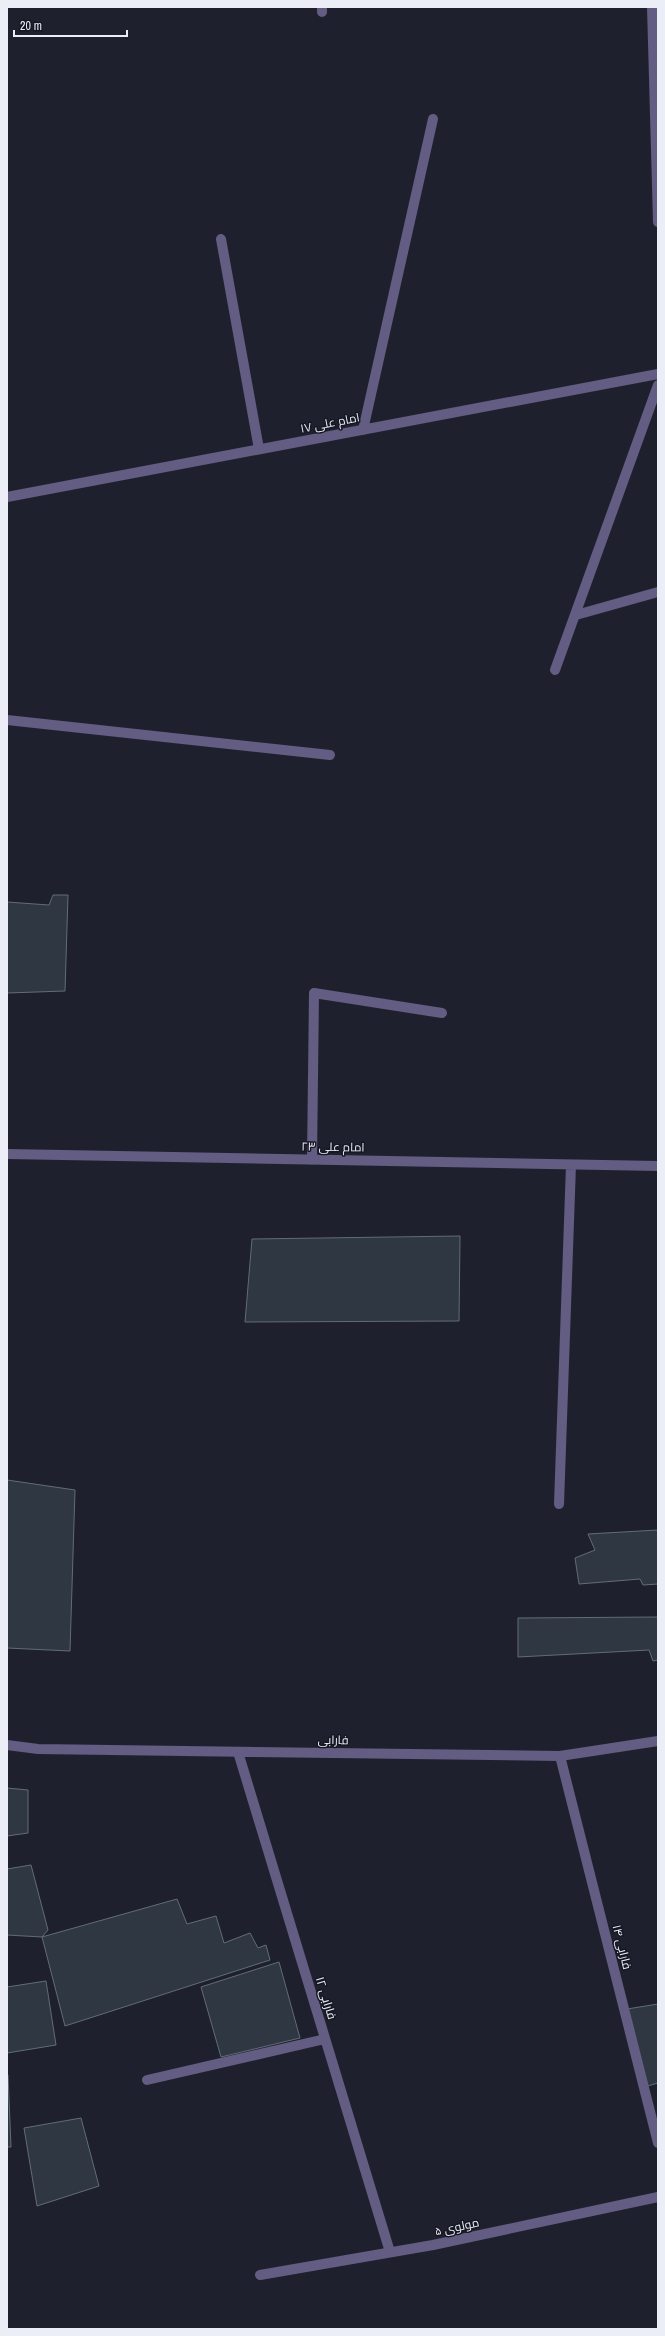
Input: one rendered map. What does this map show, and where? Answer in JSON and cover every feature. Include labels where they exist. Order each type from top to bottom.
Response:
[{"type":"street","points":[[652,7],[658,222]]},
{"type":"street","points":[[363,430],[433,119]]},
{"type":"street","points":[[221,238],[258,449]]},
{"type":"street","name":"امام علی ۱۷","points":[[7,497],[658,374]]},
{"type":"street","points":[[555,670],[658,385]]},
{"type":"street","points":[[576,615],[658,592]]},
{"type":"street","points":[[7,720],[330,755]]},
{"type":"street","points":[[312,1160],[314,992],[442,1013]]},
{"type":"street","name":"امام علی ۲۳","points":[[7,1154],[658,1166]]},
{"type":"street","points":[[559,1504],[571,1165]]},
{"type":"street","name":"فارابی","points":[[7,1745],[38,1749],[560,1756],[658,1741]]},
{"type":"street","name":"فارابی ۱۲","points":[[238,1752],[390,2252]]},
{"type":"street","name":"فارابی ۱۴","points":[[560,1756],[658,2143]]},
{"type":"street","points":[[147,2080],[325,2039]]},
{"type":"street","name":"مولوی ۵","points":[[260,2275],[390,2252],[434,2246],[658,2197]]},
{"type":"building","points":[[53,895],[68,895],[65,991],[7,993],[7,902],[49,905]]},
{"type":"building","points":[[460,1236],[459,1321],[245,1322],[252,1239]]},
{"type":"building","points":[[7,1480],[75,1490],[70,1651],[7,1648]]},
{"type":"building","points":[[658,1530],[658,1584],[643,1585],[640,1579],[579,1584],[575,1558],[595,1550],[588,1534]]},
{"type":"building","points":[[658,1617],[658,1660],[653,1661],[649,1650],[518,1657],[518,1618]]},
{"type":"building","points":[[7,1788],[28,1790],[28,1833],[7,1836]]},
{"type":"building","points":[[31,1865],[48,1930],[42,1937],[7,1935],[7,1869]]},
{"type":"building","points":[[177,1899],[187,1924],[216,1916],[224,1943],[250,1933],[258,1948],[266,1945],[270,1960],[65,2026],[42,1937]]},
{"type":"building","points":[[279,1962],[300,2038],[221,2057],[201,1987]]},
{"type":"building","points":[[46,1981],[56,2045],[7,2053],[7,1987]]},
{"type":"building","points":[[658,2004],[658,2083],[644,2087],[627,2009]]},
{"type":"building","points":[[8,2075],[11,2147],[7,2147]]},
{"type":"building","points":[[81,2118],[99,2186],[37,2206],[24,2128]]}]
